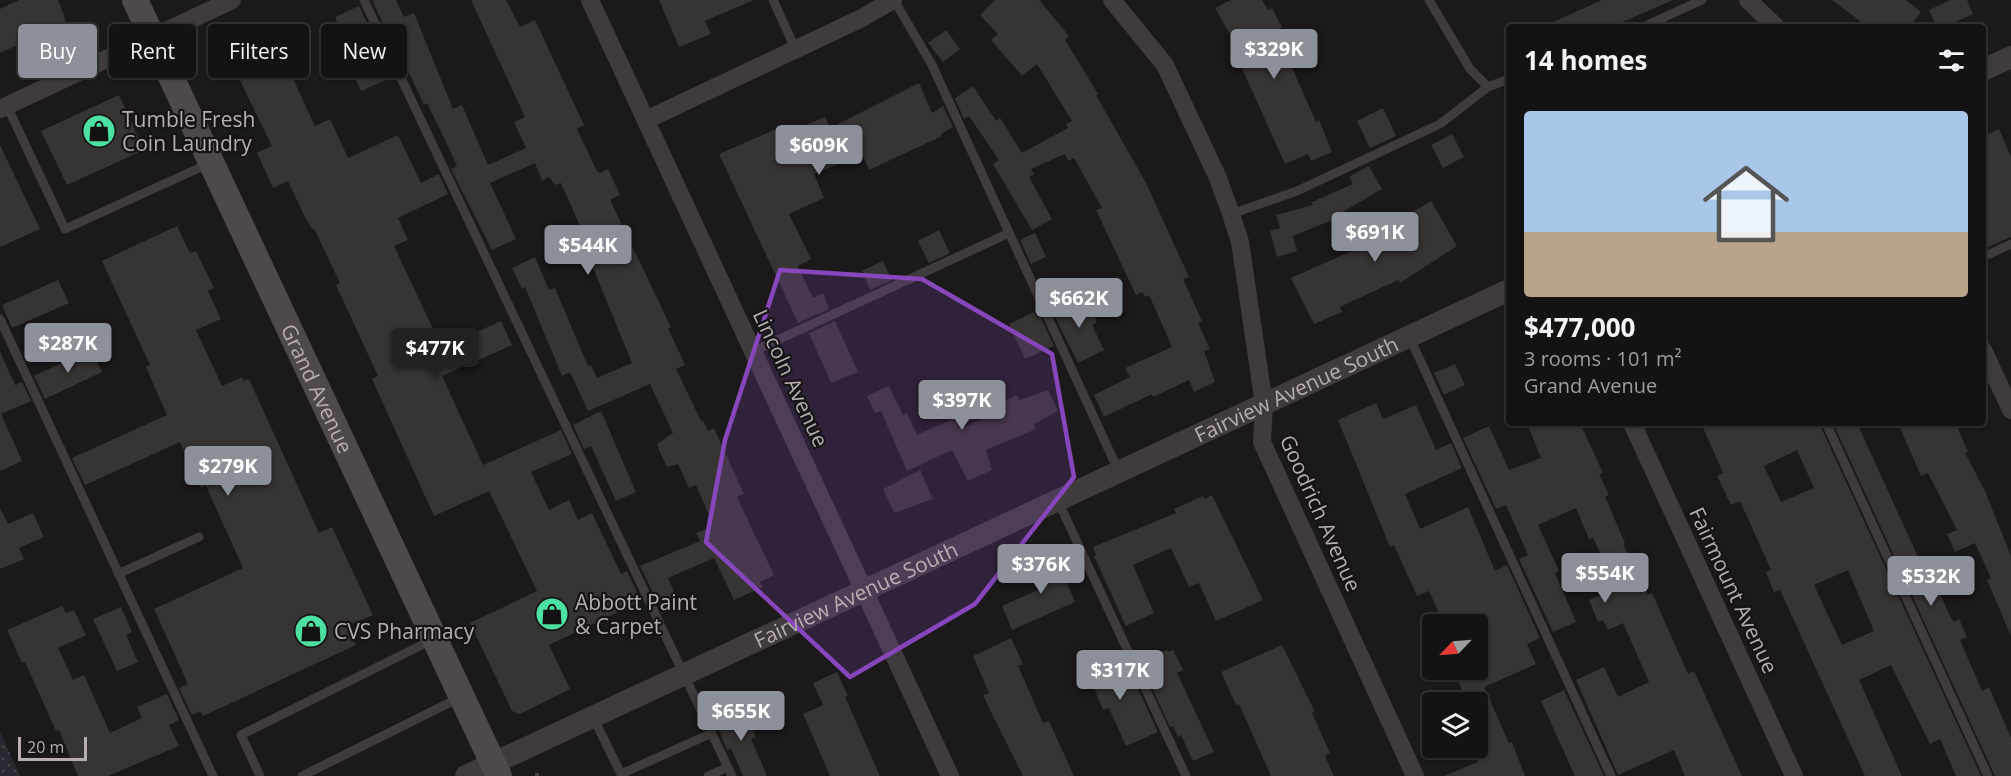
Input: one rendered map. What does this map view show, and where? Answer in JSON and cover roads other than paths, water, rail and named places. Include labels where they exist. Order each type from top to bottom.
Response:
[{"type":"main road","name":"Grand Avenue","points":[[135,0],[146,24]]},
{"type":"main road","name":"Grand Avenue","points":[[171,78],[496,770]]},
{"type":"street","points":[[181,24],[232,0]]},
{"type":"street","name":"Lincoln Avenue","points":[[590,0],[950,776]]},
{"type":"street","points":[[646,120],[796,50],[894,0]]},
{"type":"street","name":"Goodrich Avenue","points":[[1112,0],[1165,65],[1218,178],[1240,242],[1264,404],[1262,442],[1415,776]]},
{"type":"street","points":[[1748,0],[1773,24]]},
{"type":"street","points":[[1986,69],[2011,57]]},
{"type":"street","points":[[4,108],[109,58]]},
{"type":"street","name":"Fairview Avenue South","points":[[465,776],[496,770],[593,717],[1506,292]]},
{"type":"street","points":[[1986,356],[2011,410]]},
{"type":"street","name":"Fairmount Avenue","points":[[1633,426],[1794,776]]},
{"type":"lane","points":[[364,0],[730,772],[708,776]]},
{"type":"lane","points":[[773,0],[796,50]]},
{"type":"lane","points":[[894,0],[932,64],[1119,472]]},
{"type":"lane","points":[[1429,0],[1470,69],[1488,87]]},
{"type":"lane","points":[[1650,24],[1702,0]]},
{"type":"lane","points":[[1231,214],[1297,191],[1440,124],[1488,87],[1506,80]]},
{"type":"lane","points":[[4,108],[65,229],[211,163]]},
{"type":"lane","points":[[754,351],[1010,233]]},
{"type":"lane","points":[[1986,256],[2011,244]]},
{"type":"lane","points":[[0,319],[213,776]]},
{"type":"lane","points":[[1409,336],[1611,776]]},
{"type":"lane","points":[[1827,426],[1988,776]]},
{"type":"lane","points":[[1058,500],[1186,776]]},
{"type":"lane","points":[[118,574],[200,537]]},
{"type":"lane","points":[[260,776],[241,735],[434,639]]},
{"type":"lane","points":[[302,776],[462,696]]},
{"type":"lane","points":[[593,717],[621,775],[712,733]]},
{"type":"place","name":"Tumble Fresh Coin Laundry","points":[[99,131]]},
{"type":"place","name":"Abbott Paint & Carpet","points":[[552,614]]},
{"type":"place","name":"CVS Pharmacy","points":[[311,631]]}]
